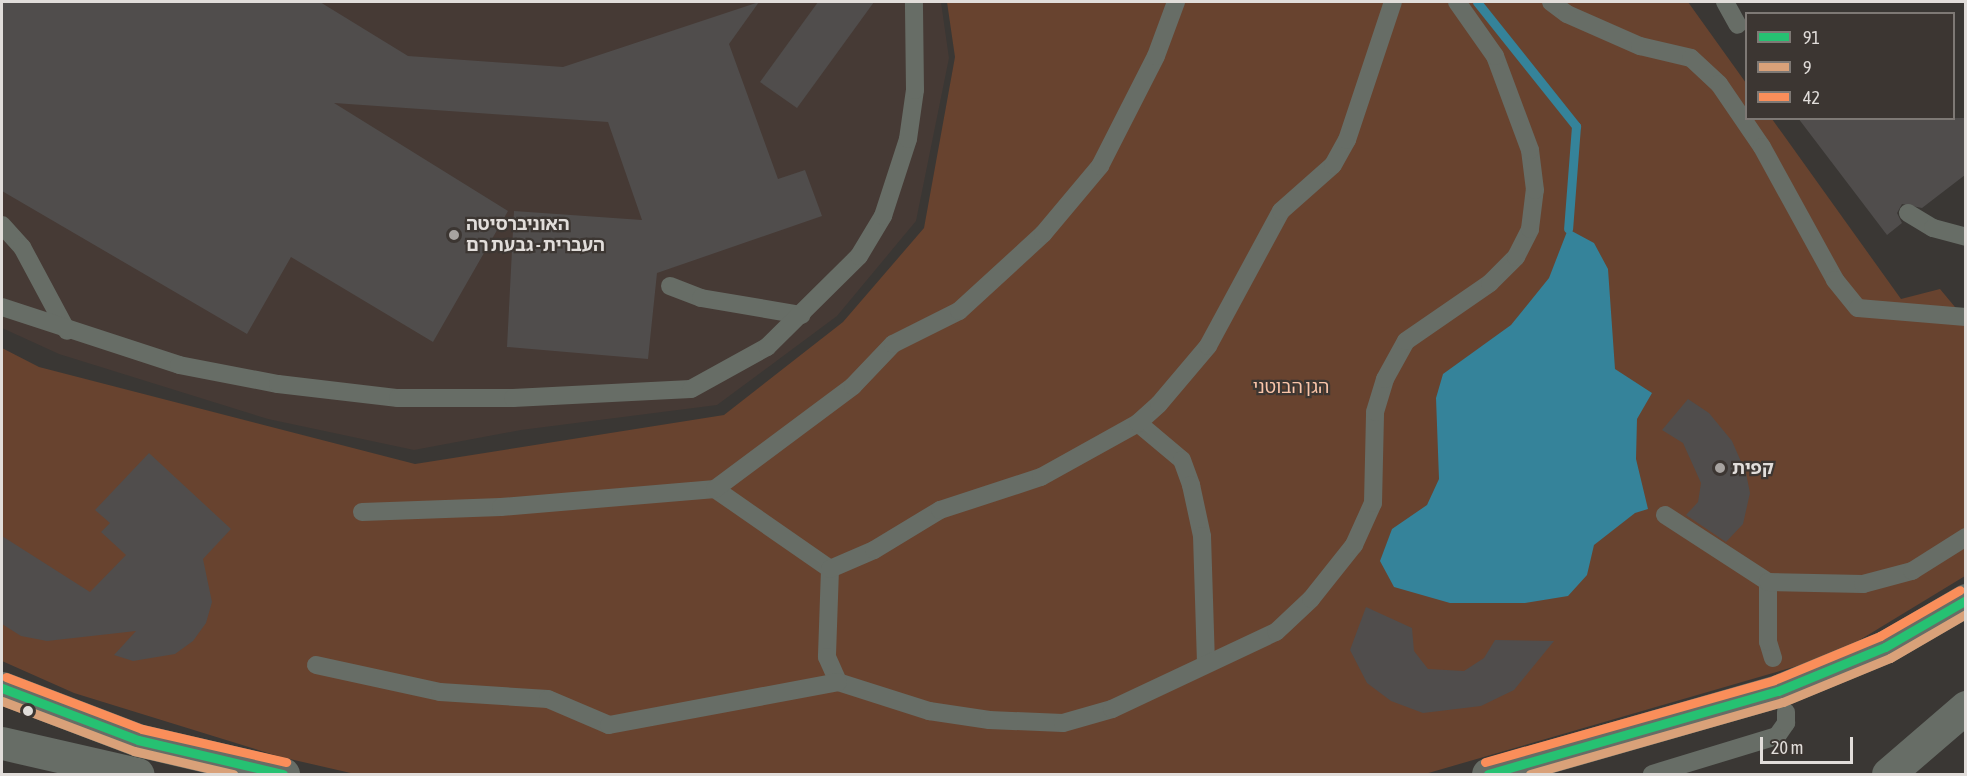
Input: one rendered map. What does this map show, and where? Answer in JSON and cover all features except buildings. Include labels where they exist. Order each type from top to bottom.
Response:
[{"type":"street","points":[[1488,774],[1778,691],[1886,648],[1965,600]]},
{"type":"street","points":[[2,688],[138,740],[215,760],[283,774]]},
{"type":"street","points":[[1888,774],[1965,707]]},
{"type":"street","points":[[2,743],[137,774]]},
{"type":"lane","points":[[2,307],[67,331],[179,365],[278,384],[398,398],[513,398],[691,388],[767,347],[802,315],[859,256],[882,216],[908,139],[915,90],[914,2]]},
{"type":"lane","points":[[362,512],[513,507],[715,489],[853,386],[893,344],[959,311],[1043,234],[1100,166],[1156,56],[1176,2]]},
{"type":"lane","points":[[830,568],[874,550],[940,510],[1041,477],[1138,423],[1208,346],[1281,211],[1333,165],[1347,140],[1393,2]]},
{"type":"lane","points":[[316,665],[440,692],[548,699],[609,725],[838,682],[928,711],[989,720],[1063,723],[1159,690],[1206,664],[1276,632],[1311,599],[1354,545],[1373,503],[1375,412],[1385,379],[1406,341],[1490,283],[1516,257],[1530,229],[1535,189],[1530,150],[1495,56],[1458,2]]},
{"type":"lane","points":[[1551,2],[1567,14],[1640,46],[1691,58],[1719,84],[1762,147],[1835,280],[1858,309],[1965,317]]},
{"type":"lane","points":[[1725,2],[1738,25]]},
{"type":"lane","points":[[1908,213],[1933,228],[1965,237]]},
{"type":"lane","points":[[2,225],[22,247],[67,331]]},
{"type":"lane","points":[[670,286],[701,298],[802,315]]},
{"type":"lane","points":[[1138,423],[1182,460],[1191,485],[1202,536],[1206,664]]},
{"type":"lane","points":[[715,489],[830,568]]},
{"type":"lane","points":[[1665,515],[1768,582],[1863,584],[1912,571],[1965,537]]},
{"type":"lane","points":[[830,568],[827,657],[838,682]]},
{"type":"lane","points":[[1768,582],[1768,642],[1773,658]]},
{"type":"lane","points":[[1652,774],[1777,736],[1786,723],[1786,712]]},
{"type":"lane","points":[[215,760],[255,774]]},
{"type":"shaded area","name":"האוניברסיטה העברית - גבעת רם","points":[[2,2],[941,2],[949,58],[916,221],[837,316],[717,405],[521,430],[414,450],[268,419],[59,354],[2,328]]},
{"type":"green space","name":"הגן הבוטני","points":[[947,2],[1688,2],[1745,82],[1745,120],[1773,120],[1901,299],[1940,289],[1965,319],[1965,576],[1835,655],[1425,774],[355,774],[281,757],[74,693],[2,661],[2,348],[39,367],[415,464],[724,415],[843,322],[924,228],[955,57]]},
{"type":"water","points":[[1568,229],[1594,243],[1608,269],[1615,369],[1652,393],[1637,419],[1636,459],[1648,509],[1635,513],[1594,545],[1587,575],[1568,596],[1525,603],[1450,603],[1394,587],[1380,561],[1392,529],[1427,505],[1439,479],[1436,398],[1443,374],[1511,325],[1549,278]]},
{"type":"waterway","points":[[1477,2],[1576,126],[1568,229]]},
{"type":"transit line","name":"42","points":[[1485,762],[1774,680],[1880,636],[1960,590]]},
{"type":"transit line","name":"91","points":[[1488,774],[1778,691],[1885,647],[1966,600]]},
{"type":"transit line","name":"9","points":[[1530,774],[1783,702],[1890,658],[1966,614]]},
{"type":"transit line","name":"42","points":[[6,677],[142,729],[286,762]]},
{"type":"transit line","name":"91","points":[[2,688],[138,740],[283,774]]},
{"type":"transit line","name":"9","points":[[2,701],[134,751],[233,774]]},
{"type":"place","name":"האוניברסיטה העברית - גבעת רם","points":[[454,235]]},
{"type":"place","name":"קפית","points":[[1720,468]]}]
